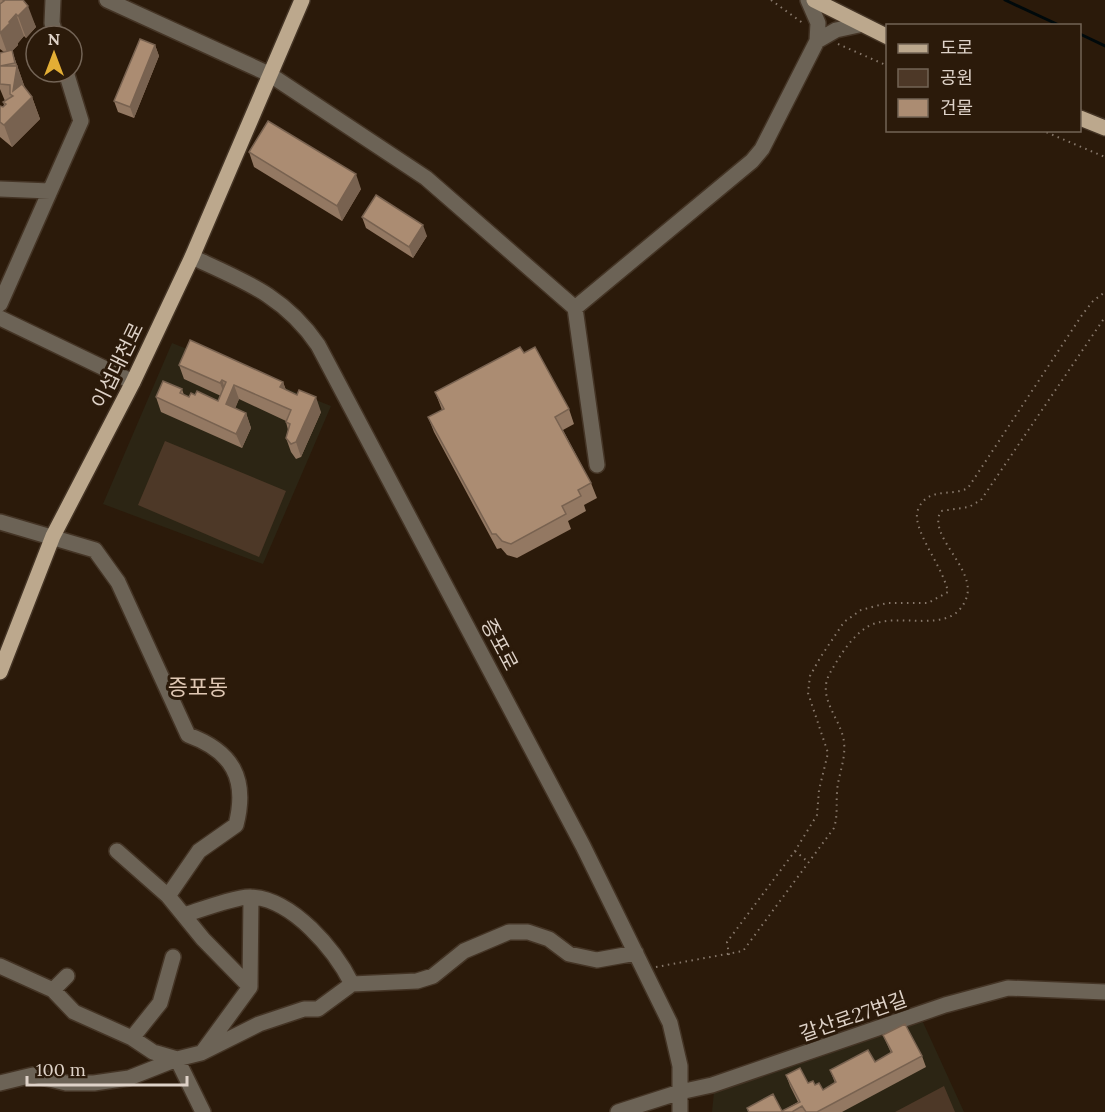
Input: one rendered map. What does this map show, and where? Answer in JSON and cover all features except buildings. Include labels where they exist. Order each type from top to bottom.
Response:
[{"type":"main road","name":"이섭대천로","points":[[0,672],[53,536],[133,382],[192,257],[302,0]]},
{"type":"main road","points":[[814,0],[886,36]]},
{"type":"main road","points":[[1081,118],[1105,128]]},
{"type":"street","points":[[52,24],[53,0]]},
{"type":"street","points":[[107,0],[269,74],[426,178],[575,308],[597,465]]},
{"type":"street","points":[[575,308],[752,161],[762,149],[817,40],[819,23],[808,0]]},
{"type":"street","points":[[817,40],[836,30],[860,25]]},
{"type":"street","points":[[0,304],[81,121],[70,84]]},
{"type":"street","points":[[0,189],[50,190]]},
{"type":"street","name":"증포로","points":[[192,257],[273,297],[306,327],[318,345],[584,846],[670,1023],[677,1045],[680,1112]]},
{"type":"street","points":[[0,318],[133,382]]},
{"type":"street","points":[[0,522],[95,550],[118,582],[188,735],[210,743],[231,762],[242,801],[236,825],[199,851],[168,896]]},
{"type":"street","points":[[117,852],[168,896],[203,939],[250,987]]},
{"type":"street","points":[[184,915],[251,897],[284,906],[326,944],[343,965],[352,984]]},
{"type":"street","points":[[201,1053],[250,987],[251,897]]},
{"type":"street","points":[[0,1083],[33,1075],[66,1083],[94,1083],[129,1078],[177,1059],[201,1053],[260,1024],[304,1009],[318,1009],[352,984],[417,981],[433,976],[464,951],[509,932],[528,932],[549,939],[569,954],[597,960],[636,953]]},
{"type":"street","points":[[132,1038],[160,1003],[173,957]]},
{"type":"street","points":[[0,966],[53,990],[74,1012],[132,1038],[153,1052],[177,1059],[203,1112]]},
{"type":"street","points":[[53,990],[68,976]]},
{"type":"street","name":"갈산로27번길","points":[[618,1112],[680,1092],[712,1085],[945,1005],[1008,988],[1105,992]]},
{"type":"path","points":[[771,0],[807,26]]},
{"type":"path","points":[[834,42],[886,65]]},
{"type":"path","points":[[1046,132],[1105,157]]},
{"type":"path","points":[[729,956],[727,942],[795,851],[817,815],[819,790],[828,753],[808,693],[810,676],[820,658],[844,622],[861,610],[887,603],[928,603],[948,592],[946,579],[917,518],[920,504],[928,497],[959,492],[968,488],[1082,315],[1093,301],[1105,292]]},
{"type":"path","points":[[644,970],[729,956],[743,951],[807,861],[834,828],[838,813],[837,791],[844,756],[843,739],[825,689],[829,675],[854,639],[868,627],[902,619],[933,622],[954,615],[966,600],[969,588],[963,571],[939,528],[937,518],[941,511],[969,507],[981,500],[1105,317]]},
{"type":"path","points":[[795,851],[807,861]]},
{"type":"shaded area","points":[[172,343],[331,406],[263,564],[103,504]]},
{"type":"shaded area","points":[[922,1020],[964,1112],[712,1112],[714,1092]]},
{"type":"green space","points":[[165,441],[286,491],[259,557],[138,505]]},
{"type":"green space","points":[[944,1086],[955,1112],[895,1112]]},
{"type":"waterway","points":[[1005,0],[1057,24]]},
{"type":"waterway","points":[[1081,34],[1105,46]]},
{"type":"district","name":"증포동","points":[[198,687]]}]
